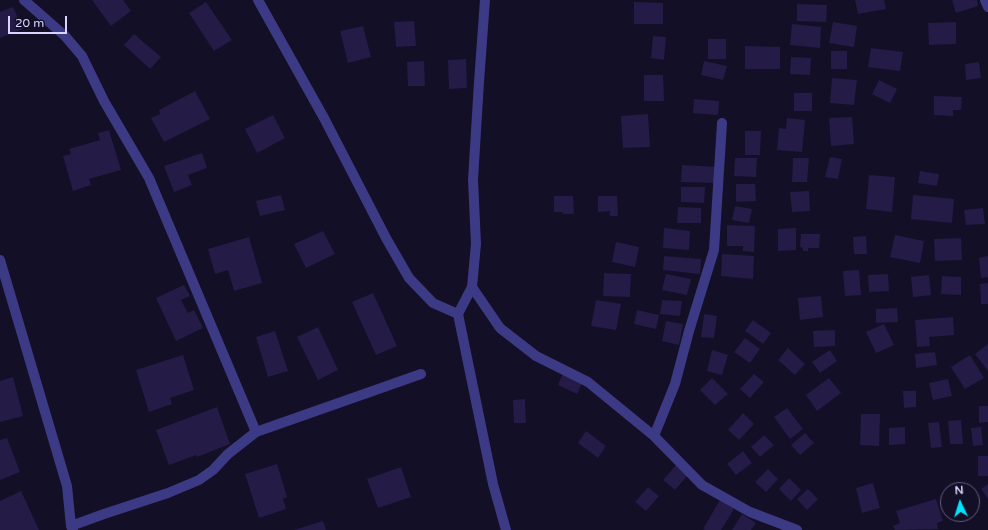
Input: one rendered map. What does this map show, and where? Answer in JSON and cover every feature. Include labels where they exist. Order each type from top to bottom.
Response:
[{"type":"street","points":[[24,0],[65,36],[82,56],[104,101],[149,178],[256,432]]},
{"type":"street","points":[[258,0],[324,118],[386,238],[409,278],[433,303],[458,314]]},
{"type":"street","points":[[485,0],[473,180],[476,244],[472,287],[458,314],[493,484],[506,530]]},
{"type":"street","points":[[984,0],[988,7]]},
{"type":"street","points":[[654,436],[675,384],[714,250],[722,123]]},
{"type":"street","points":[[0,260],[67,486],[72,528],[104,514],[168,493],[199,480],[213,470],[228,454],[256,432],[421,374]]},
{"type":"street","points":[[472,287],[500,328],[536,356],[588,382],[654,436],[702,485],[750,512],[797,530]]},
{"type":"building","points":[[92,0],[123,0],[131,11],[111,26]]},
{"type":"building","points":[[855,0],[884,0],[886,9],[858,14]]},
{"type":"building","points":[[952,0],[977,0],[978,6],[956,13]]},
{"type":"building","points":[[206,2],[232,40],[214,51],[189,13]]},
{"type":"building","points":[[634,2],[663,3],[663,24],[634,24]]},
{"type":"building","points":[[797,4],[827,5],[826,22],[797,21]]},
{"type":"building","points":[[13,7],[23,29],[0,38],[0,12]]},
{"type":"building","points":[[414,21],[416,46],[396,47],[394,22]]},
{"type":"building","points":[[833,22],[857,26],[854,47],[829,43]]},
{"type":"building","points":[[956,22],[956,44],[929,45],[928,23]]},
{"type":"building","points":[[792,24],[821,27],[820,48],[790,45]]},
{"type":"building","points":[[363,26],[371,57],[348,63],[340,31]]},
{"type":"building","points":[[134,34],[161,57],[150,69],[124,45]]},
{"type":"building","points":[[653,36],[666,37],[664,60],[651,58]]},
{"type":"building","points":[[708,39],[726,39],[726,59],[708,59]]},
{"type":"building","points":[[745,46],[780,47],[780,69],[745,69]]},
{"type":"building","points":[[871,48],[903,52],[900,71],[868,67]]},
{"type":"building","points":[[831,51],[847,51],[847,69],[831,69]]},
{"type":"building","points":[[791,57],[811,58],[810,75],[790,74]]},
{"type":"building","points":[[466,59],[467,88],[449,89],[448,60]]},
{"type":"building","points":[[424,61],[425,86],[408,86],[407,62]]},
{"type":"building","points":[[704,61],[727,66],[723,80],[701,75]]},
{"type":"building","points":[[979,62],[981,78],[966,80],[965,64]]},
{"type":"building","points":[[644,75],[663,75],[664,101],[644,101]]},
{"type":"building","points":[[832,78],[857,80],[854,105],[830,103]]},
{"type":"building","points":[[879,80],[897,89],[890,103],[872,94]]},
{"type":"building","points":[[195,91],[210,119],[164,142],[151,118],[160,114],[159,110]]},
{"type":"building","points":[[794,93],[812,93],[812,111],[794,111]]},
{"type":"building","points":[[934,96],[962,97],[961,110],[953,110],[953,116],[934,115]]},
{"type":"building","points":[[694,99],[719,101],[718,115],[693,113]]},
{"type":"building","points":[[648,114],[650,147],[623,148],[621,116]]},
{"type":"building","points":[[273,115],[285,138],[257,153],[245,129]]},
{"type":"building","points":[[852,117],[854,144],[831,146],[829,118]]},
{"type":"building","points":[[787,118],[805,120],[802,152],[777,150],[779,128],[786,129]]},
{"type":"building","points":[[109,130],[121,170],[89,179],[91,185],[73,191],[63,156],[71,154],[69,149],[100,140],[98,133]]},
{"type":"building","points":[[745,131],[761,131],[760,155],[745,155]]},
{"type":"building","points":[[202,153],[207,168],[188,175],[192,185],[174,192],[164,166]]},
{"type":"building","points":[[830,157],[842,159],[838,179],[825,177]]},
{"type":"building","points":[[735,158],[757,158],[756,177],[734,176]]},
{"type":"building","points":[[793,158],[809,158],[807,182],[792,182]]},
{"type":"building","points":[[682,165],[717,167],[716,183],[681,182]]},
{"type":"building","points":[[920,171],[939,174],[937,186],[918,183]]},
{"type":"building","points":[[869,175],[895,177],[892,212],[866,209]]},
{"type":"building","points":[[736,184],[755,184],[756,201],[736,202]]},
{"type":"building","points":[[681,187],[705,187],[704,203],[681,202]]},
{"type":"building","points":[[809,191],[810,211],[792,212],[790,192]]},
{"type":"building","points":[[281,195],[285,210],[260,216],[256,201]]},
{"type":"building","points":[[913,195],[954,199],[952,223],[911,219]]},
{"type":"building","points":[[554,196],[573,196],[574,214],[554,212]]},
{"type":"building","points":[[598,196],[617,196],[618,216],[610,216],[610,211],[598,212]]},
{"type":"building","points":[[735,206],[752,209],[749,223],[732,220]]},
{"type":"building","points":[[678,207],[701,208],[701,223],[677,223]]},
{"type":"building","points":[[983,208],[985,224],[966,225],[964,210]]},
{"type":"building","points":[[727,225],[755,226],[754,252],[743,251],[743,246],[727,246]]},
{"type":"building","points":[[664,228],[690,231],[689,250],[663,248]]},
{"type":"building","points":[[796,228],[796,250],[778,251],[778,229]]},
{"type":"building","points":[[323,231],[335,254],[306,268],[294,244]]},
{"type":"building","points":[[801,234],[820,234],[819,248],[808,248],[808,251],[803,251],[803,248],[800,247]]},
{"type":"building","points":[[895,235],[924,241],[920,263],[890,257]]},
{"type":"building","points":[[866,236],[867,254],[854,254],[853,237]]},
{"type":"building","points":[[249,237],[262,283],[234,291],[228,270],[215,274],[208,249]]},
{"type":"building","points":[[961,238],[962,260],[935,261],[934,239]]},
{"type":"building","points":[[616,242],[639,247],[635,267],[612,262]]},
{"type":"building","points":[[722,254],[754,256],[753,279],[721,276]]},
{"type":"building","points":[[664,256],[701,259],[700,274],[663,270]]},
{"type":"building","points":[[988,256],[988,277],[981,278],[979,258]]},
{"type":"building","points":[[859,270],[861,295],[845,296],[843,271]]},
{"type":"building","points":[[604,273],[631,274],[630,297],[603,296]]},
{"type":"building","points":[[666,274],[691,279],[687,295],[662,290]]},
{"type":"building","points":[[888,274],[889,291],[869,292],[868,275]]},
{"type":"building","points":[[929,275],[931,295],[913,297],[911,277]]},
{"type":"building","points":[[942,276],[961,277],[961,295],[941,294]]},
{"type":"building","points":[[988,283],[988,304],[981,304],[980,284]]},
{"type":"building","points":[[184,285],[190,296],[181,300],[188,313],[194,310],[203,328],[176,341],[156,298]]},
{"type":"building","points":[[373,293],[397,346],[376,355],[352,302]]},
{"type":"building","points":[[821,296],[823,317],[800,320],[798,298]]},
{"type":"building","points":[[596,300],[621,304],[616,330],[591,326]]},
{"type":"building","points":[[662,300],[682,301],[680,316],[660,314]]},
{"type":"building","points":[[897,308],[898,322],[876,323],[876,309]]},
{"type":"building","points":[[637,310],[659,315],[656,329],[634,324]]},
{"type":"building","points":[[704,314],[717,316],[714,338],[701,337]]},
{"type":"building","points":[[953,317],[954,335],[929,337],[930,346],[917,347],[915,320]]},
{"type":"building","points":[[753,320],[771,333],[763,344],[745,331]]},
{"type":"building","points":[[666,321],[683,324],[679,345],[662,341]]},
{"type":"building","points":[[884,324],[894,345],[876,353],[866,332]]},
{"type":"building","points":[[318,327],[338,370],[318,380],[297,337]]},
{"type":"building","points":[[835,330],[835,346],[814,347],[813,331]]},
{"type":"building","points":[[275,331],[288,371],[268,377],[256,337]]},
{"type":"building","points":[[745,338],[760,349],[750,363],[734,352]]},
{"type":"building","points":[[988,344],[988,371],[975,354]]},
{"type":"building","points":[[788,348],[805,364],[795,375],[778,360]]},
{"type":"building","points":[[712,350],[728,355],[722,375],[707,371]]},
{"type":"building","points":[[830,350],[837,361],[820,373],[812,362]]},
{"type":"building","points":[[935,352],[937,365],[916,368],[915,354]]},
{"type":"building","points":[[183,355],[194,390],[170,398],[172,404],[149,412],[136,370]]},
{"type":"building","points":[[970,355],[984,378],[965,389],[951,367]]},
{"type":"building","points":[[563,373],[583,381],[577,394],[558,385]]},
{"type":"building","points":[[754,374],[764,382],[750,398],[740,389]]},
{"type":"building","points":[[13,377],[23,416],[0,422],[0,381]]},
{"type":"building","points":[[712,378],[728,394],[715,405],[700,390]]},
{"type":"building","points":[[829,378],[841,393],[817,411],[806,395]]},
{"type":"building","points":[[948,379],[952,396],[933,400],[929,383]]},
{"type":"building","points":[[903,391],[916,391],[916,407],[904,408]]},
{"type":"building","points":[[525,399],[526,423],[514,423],[513,400]]},
{"type":"building","points":[[979,406],[988,406],[988,422],[979,423]]},
{"type":"building","points":[[217,407],[230,444],[197,457],[196,455],[169,465],[156,430]]},
{"type":"building","points":[[787,408],[803,429],[790,439],[774,417]]},
{"type":"building","points":[[743,413],[754,424],[739,440],[728,430]]},
{"type":"building","points":[[861,414],[880,414],[879,446],[860,445]]},
{"type":"building","points":[[961,420],[963,444],[950,444],[948,421]]},
{"type":"building","points":[[939,422],[942,447],[931,448],[928,423]]},
{"type":"building","points":[[905,427],[905,444],[889,445],[889,428]]},
{"type":"building","points":[[981,427],[983,445],[973,446],[971,428]]},
{"type":"building","points":[[586,431],[606,446],[598,458],[578,443]]},
{"type":"building","points":[[805,433],[814,443],[800,455],[791,445]]},
{"type":"building","points":[[764,435],[774,445],[760,457],[751,447]]},
{"type":"building","points":[[7,438],[20,472],[0,480],[0,440]]},
{"type":"building","points":[[743,451],[752,463],[736,475],[727,464]]},
{"type":"building","points":[[978,456],[988,456],[988,476],[978,476]]},
{"type":"building","points":[[277,464],[287,497],[283,499],[286,509],[259,518],[245,474]]},
{"type":"building","points":[[676,465],[688,475],[675,490],[663,480]]},
{"type":"building","points":[[401,467],[411,497],[378,508],[367,479]]},
{"type":"building","points":[[768,469],[778,479],[766,492],[755,482]]},
{"type":"building","points":[[789,478],[801,490],[791,501],[779,489]]},
{"type":"building","points":[[873,483],[880,508],[862,513],[856,488]]},
{"type":"building","points":[[988,484],[988,499],[981,489]]},
{"type":"building","points":[[648,487],[659,496],[646,511],[635,502]]},
{"type":"building","points":[[808,489],[818,499],[807,510],[797,499]]},
{"type":"building","points":[[21,491],[39,530],[0,530],[0,501]]},
{"type":"building","points":[[936,499],[940,512],[940,522],[937,523],[938,529],[895,530],[893,526],[900,523],[896,511]]},
{"type":"building","points":[[720,500],[734,509],[721,530],[703,529]]},
{"type":"building","points":[[742,514],[756,523],[751,530],[732,530]]},
{"type":"building","points":[[323,521],[326,530],[294,530]]}]
